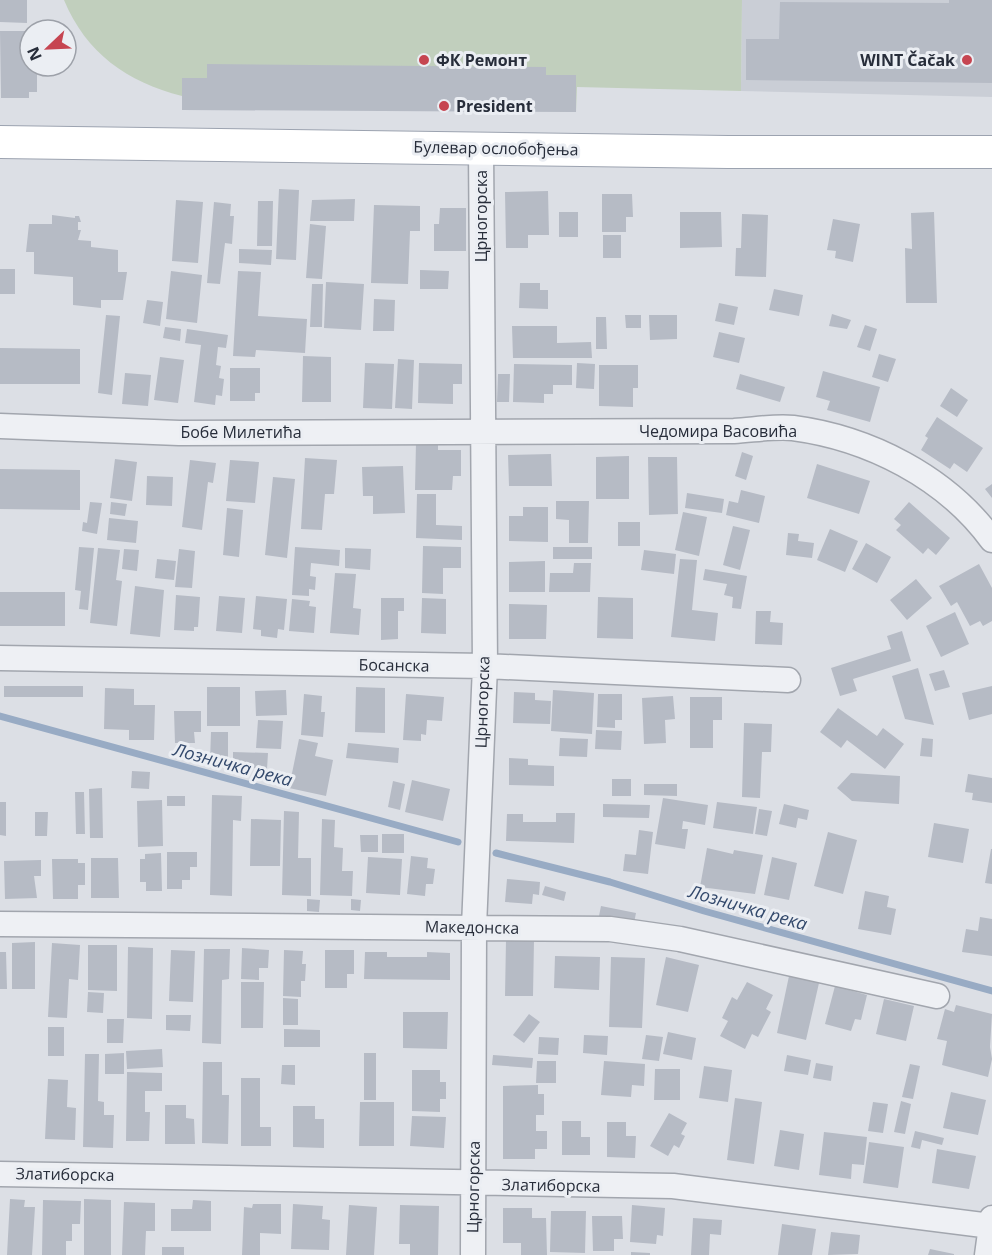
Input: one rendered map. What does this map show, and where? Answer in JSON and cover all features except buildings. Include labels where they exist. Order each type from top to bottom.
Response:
[{"type":"main road","name":"Булевар ослобођења","points":[[0,142],[992,152]]},
{"type":"street","name":"Црногорска","points":[[473,1255],[474,927],[485,666],[481,431],[481,148]]},
{"type":"street","name":"Бобе Милетића","points":[[0,426],[179,433],[481,431]]},
{"type":"street","name":"Чедомира Васовића","points":[[481,431],[734,431],[790,428],[835,435],[875,449],[922,475],[954,498],[992,540]]},
{"type":"street","name":"Босанска","points":[[0,658],[485,666],[788,680]]},
{"type":"street","name":"Македонска","points":[[0,924],[610,929],[680,939],[937,996]]},
{"type":"street","name":"Златиборска","points":[[0,1174],[673,1186],[991,1222]]},
{"type":"street","points":[[987,1255],[991,1222]]},
{"type":"shaded area","points":[[742,0],[992,0],[992,97],[741,91]]},
{"type":"green space","name":"ФК Ремонт","points":[[64,0],[742,0],[741,91],[577,87],[576,112],[182,96],[143,83],[111,63],[84,35],[78,26],[78,18],[73,18]]},
{"type":"waterway","name":"Лозничка река","points":[[0,716],[458,842]]},
{"type":"waterway","name":"Лозничка река","points":[[496,853],[610,882],[704,911],[992,991]]},
{"type":"place","name":"ФК Ремонт","points":[[424,60]]},
{"type":"place","name":"WINT Čačak","points":[[967,60]]},
{"type":"place","name":"President","points":[[444,106]]}]
